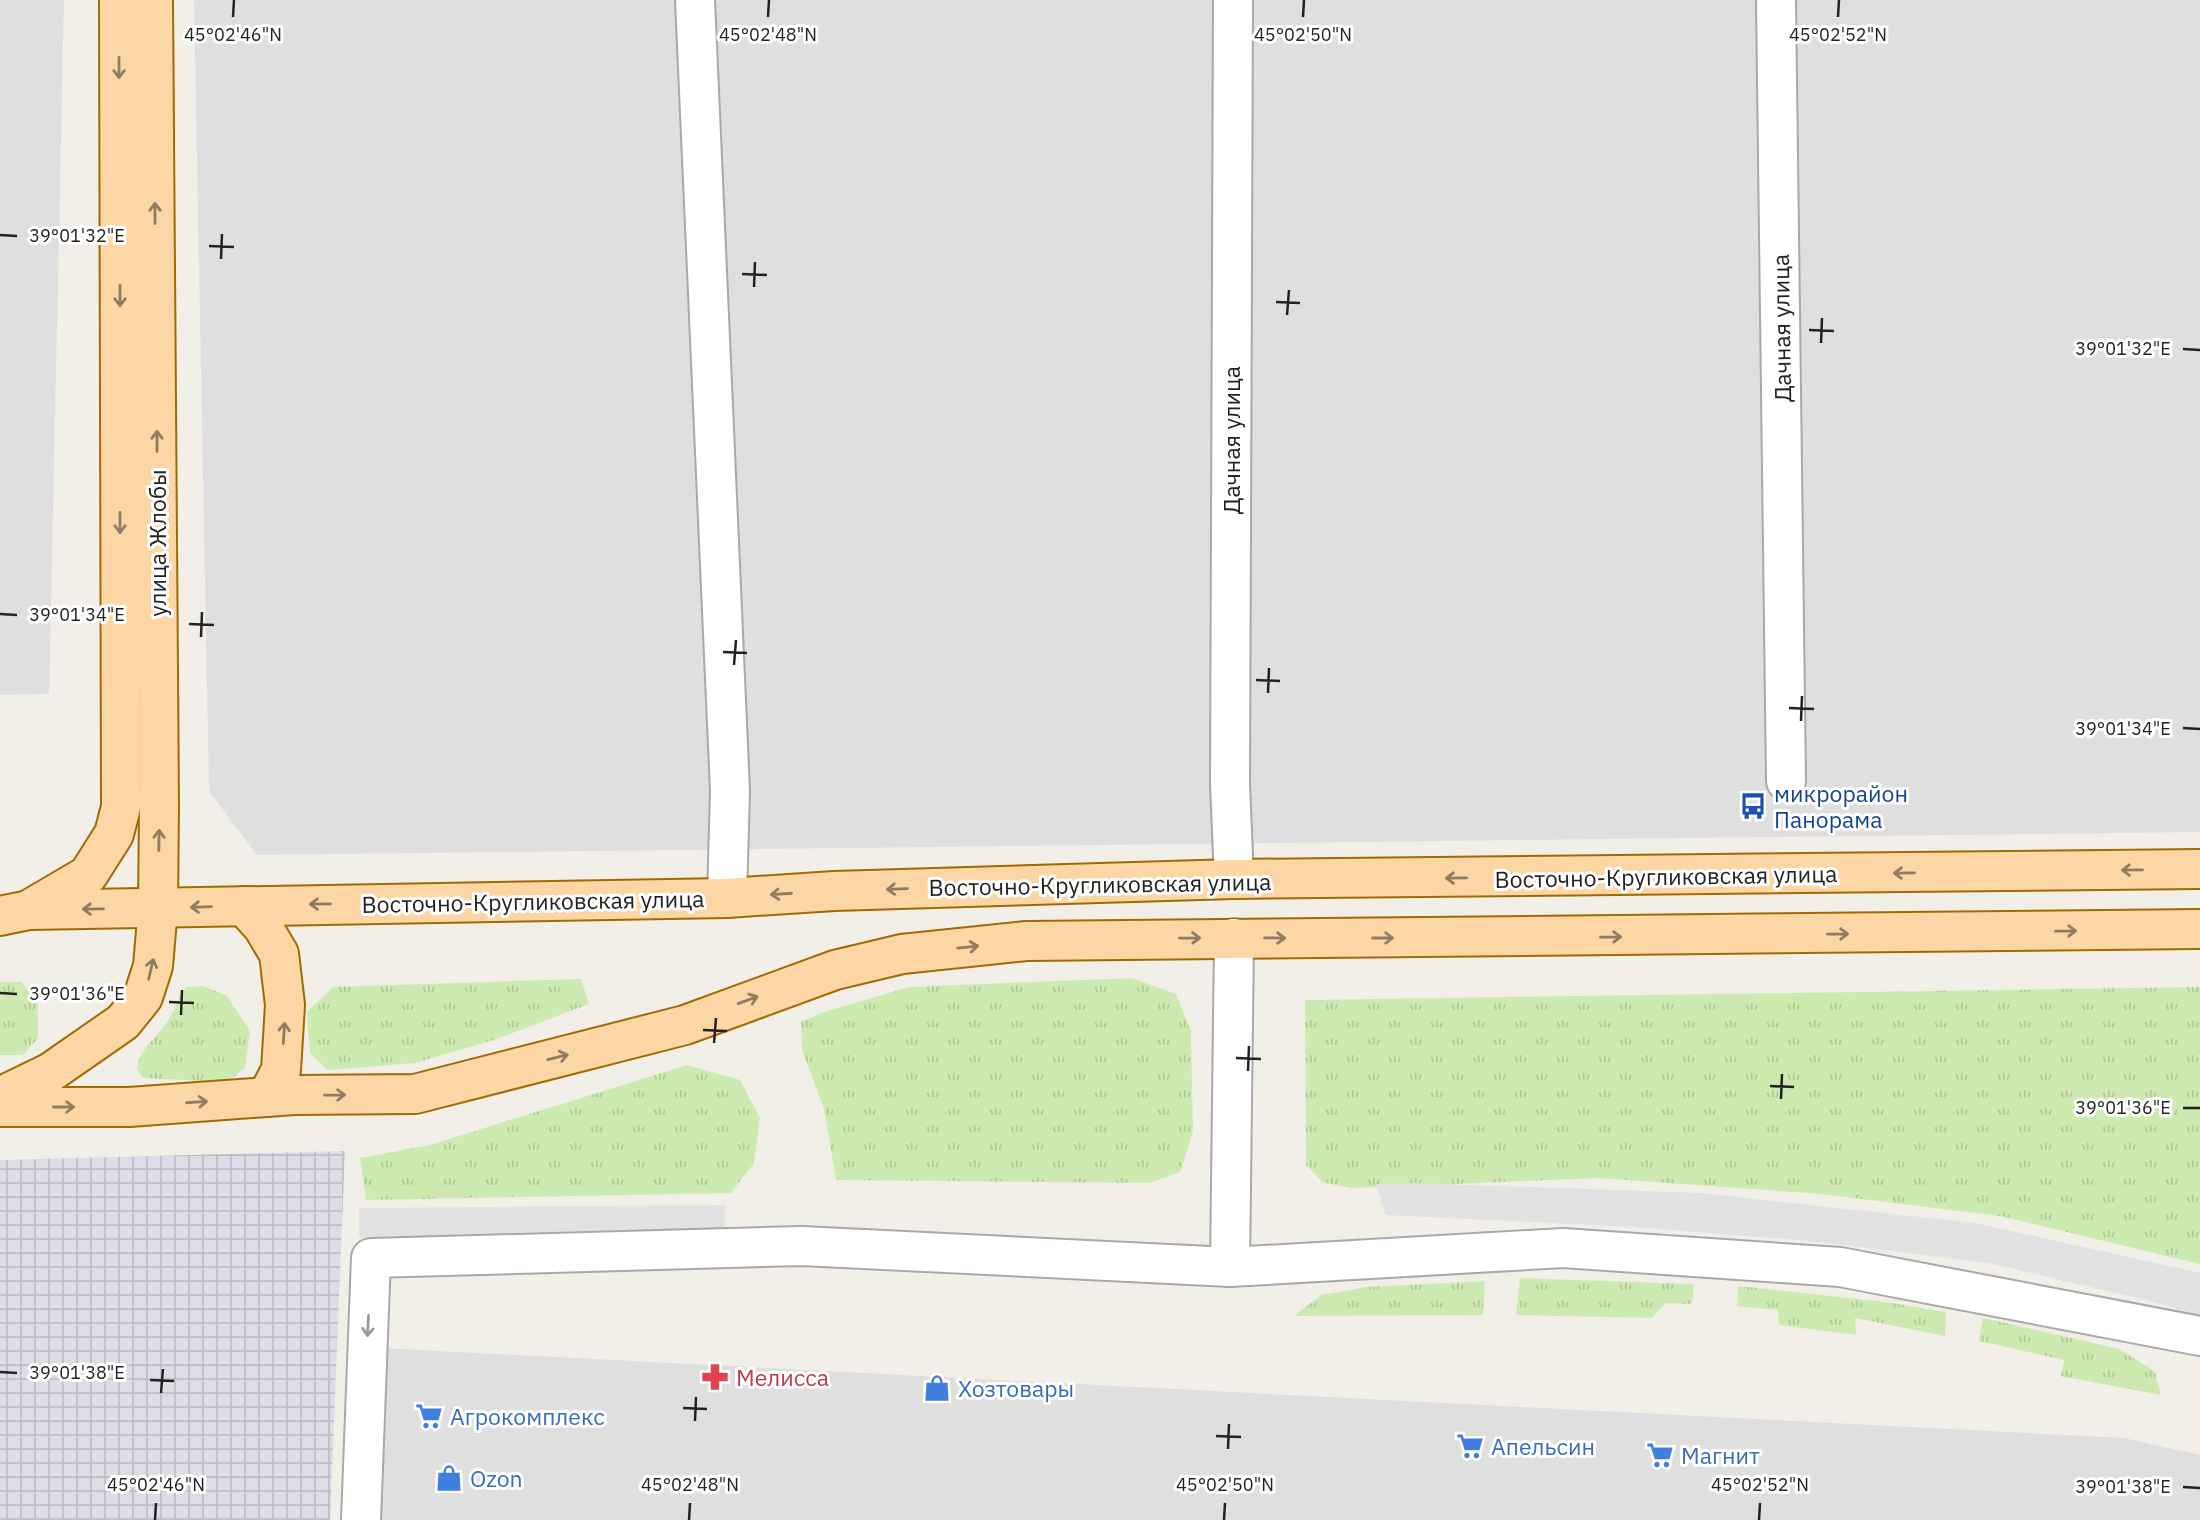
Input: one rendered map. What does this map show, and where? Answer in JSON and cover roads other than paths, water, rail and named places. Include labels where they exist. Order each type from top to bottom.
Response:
[{"type":"main road","name":"улица Жлобы","points":[[14,913],[88,875],[114,834],[121,807],[119,0]]},
{"type":"main road","name":"улица Жлобы","points":[[0,1097],[51,1072],[123,1022],[143,997],[153,966],[158,908],[159,806],[153,0]]},
{"type":"main road","name":"Восточно-Кругликовская улица","points":[[14,913],[244,906],[727,898],[834,891],[1234,879],[2200,869]]},
{"type":"main road","points":[[244,906],[262,927],[279,954],[284,992],[281,1070],[267,1097]]},
{"type":"main road","points":[[0,1107],[129,1107],[267,1097],[415,1094],[685,1025],[835,970],[902,954],[1026,941],[2200,929]]},
{"type":"street","points":[[695,0],[730,791],[727,898]]},
{"type":"street","name":"Дачная улица","points":[[1233,0],[1230,784],[1234,879]]},
{"type":"street","name":"Дачная улица","points":[[1776,0],[1786,781]]},
{"type":"street","points":[[1230,1267],[1234,938]]},
{"type":"street","points":[[361,1520],[371,1258],[802,1246],[1230,1267],[1563,1248],[1840,1267],[2200,1336]]},
{"type":"place","name":"микрорайон Панорама","points":[[1753,806]]},
{"type":"place","name":"Мелисса","points":[[715,1377]]},
{"type":"place","name":"Хозтовары","points":[[937,1388]]},
{"type":"place","name":"Агрокомплекс","points":[[429,1416]]},
{"type":"place","name":"Апельсин","points":[[1470,1446]]},
{"type":"place","name":"Магнит","points":[[1660,1455]]},
{"type":"place","name":"Ozon","points":[[449,1478]]}]
